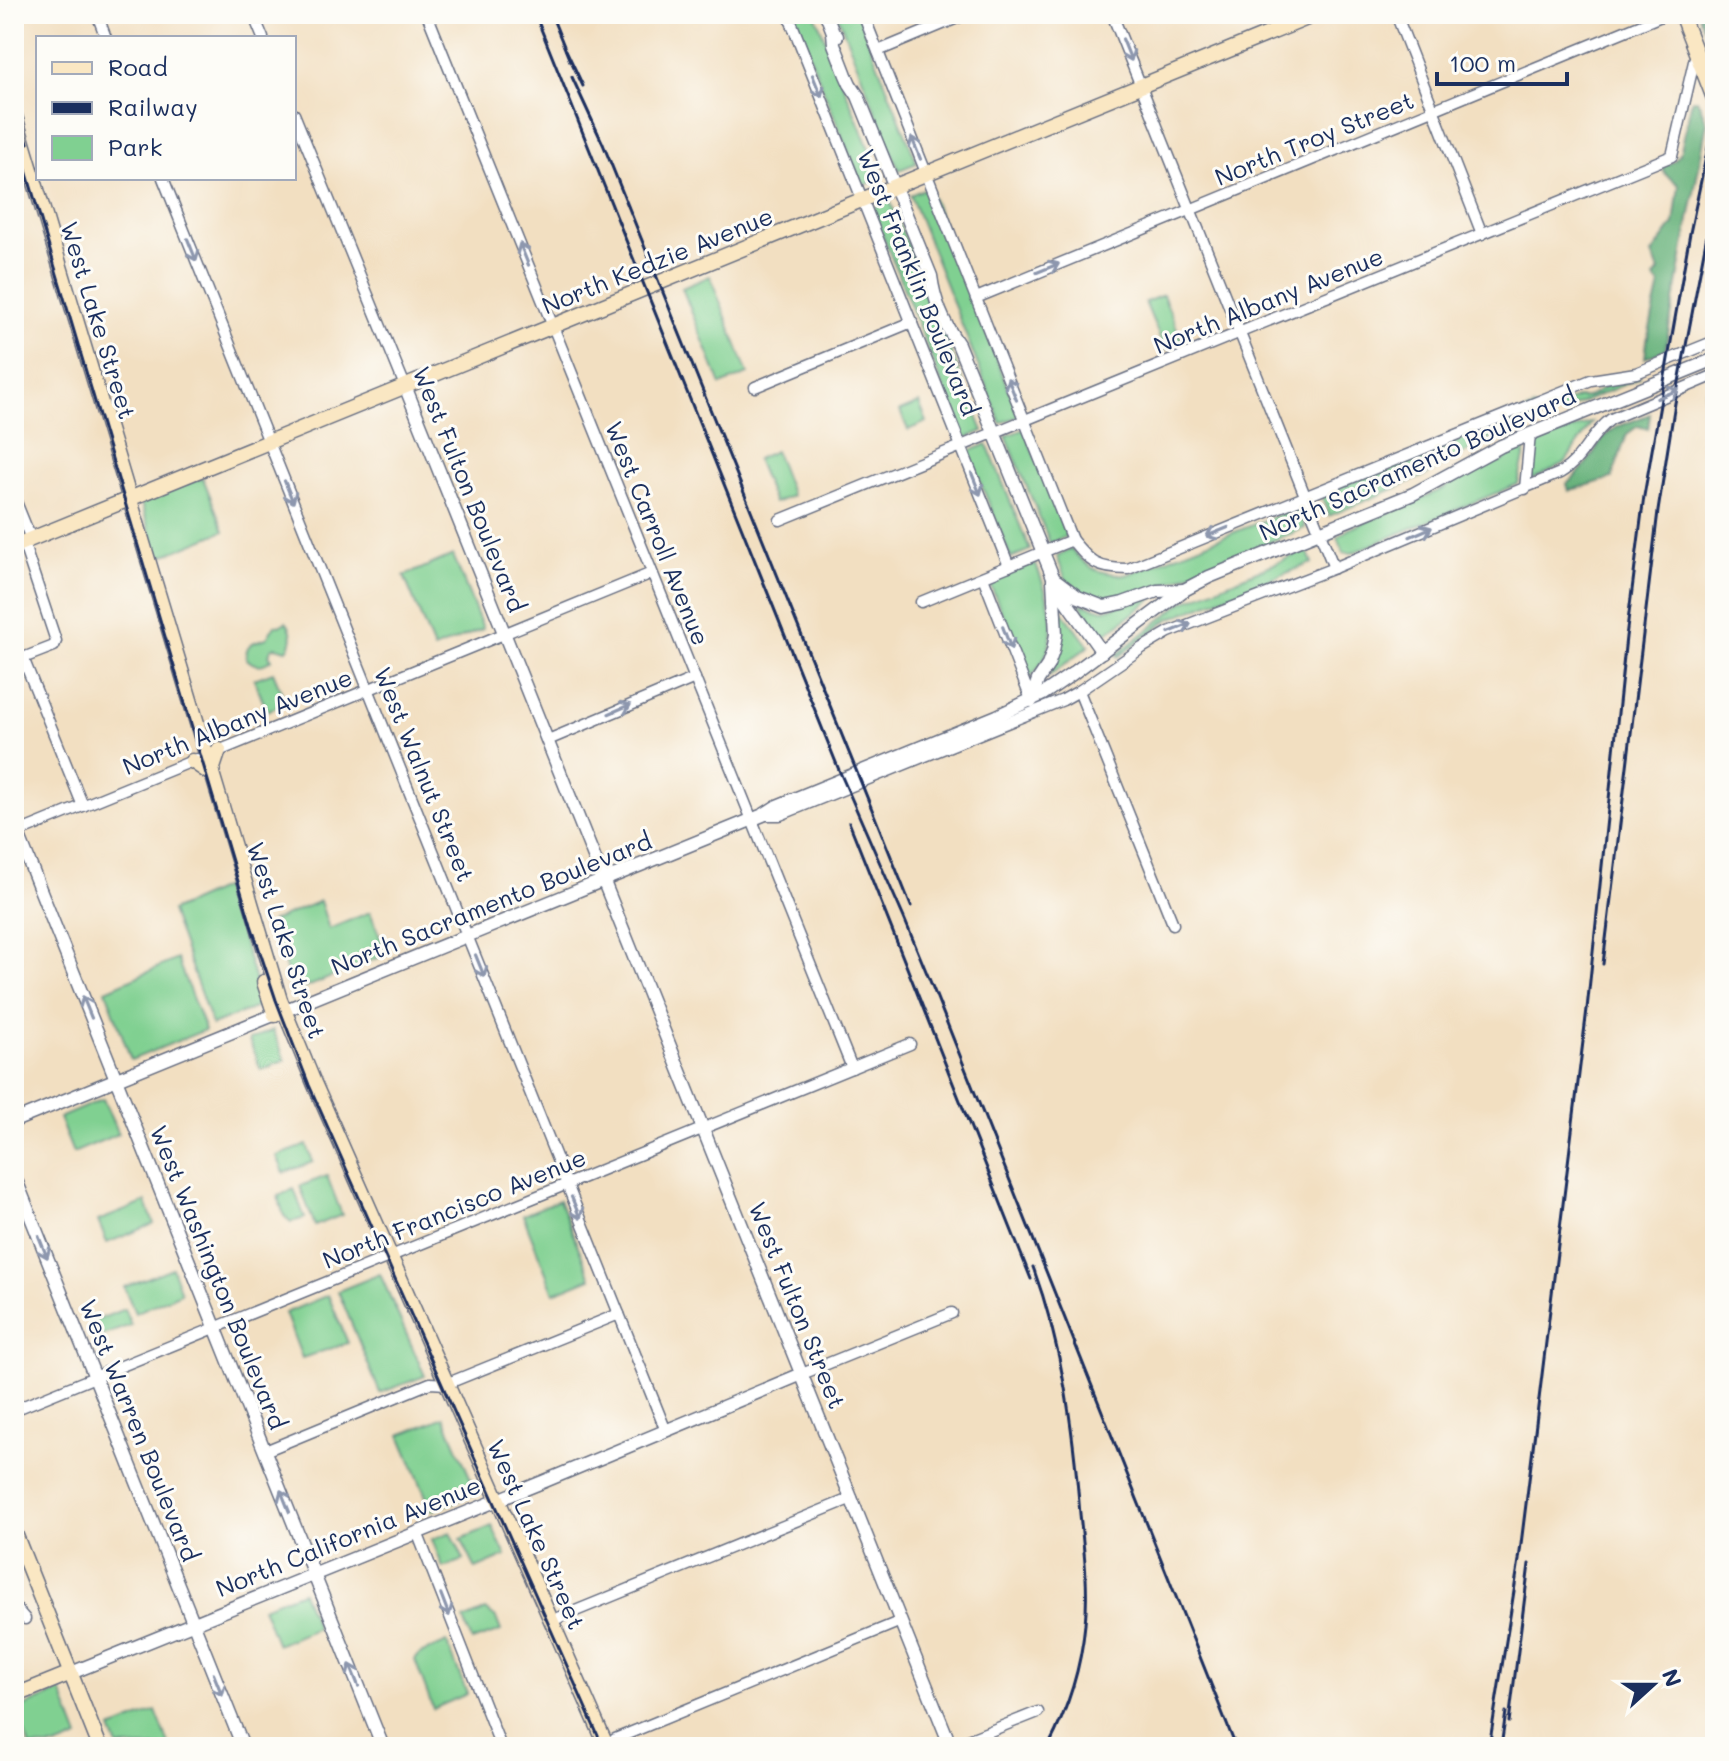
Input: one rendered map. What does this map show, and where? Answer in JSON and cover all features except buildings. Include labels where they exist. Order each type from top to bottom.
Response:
[{"type":"main road","name":"North Kedzie Avenue","points":[[23,543],[1317,14]]},
{"type":"main road","points":[[1681,14],[1715,101]]},
{"type":"main road","name":"West Lake Street","points":[[14,113],[283,1012],[390,1256],[440,1379],[608,1743]]},
{"type":"main road","points":[[267,962],[263,976],[283,1012]]},
{"type":"main road","points":[[14,1532],[100,1747]]},
{"type":"main road","points":[[14,1696],[71,1673]]},
{"type":"street","points":[[97,14],[105,36]]},
{"type":"street","points":[[253,14],[262,36]]},
{"type":"street","name":"West Carroll Avenue","points":[[427,14],[695,678],[758,818],[852,1068]]},
{"type":"street","name":"West Franklin Boulevard","points":[[788,14],[1009,566]]},
{"type":"street","name":"West Franklin Boulevard","points":[[826,14],[858,81],[858,96],[931,276],[940,287],[957,327],[958,344],[1042,552],[1063,597],[1102,652]]},
{"type":"street","name":"West Franklin Boulevard","points":[[863,14],[1072,540]]},
{"type":"street","points":[[878,51],[967,14]]},
{"type":"street","points":[[1112,14],[1334,568]]},
{"type":"street","points":[[1396,14],[1482,234]]},
{"type":"street","name":"North Troy Street","points":[[976,298],[1666,14]]},
{"type":"street","name":"North Albany Avenue","points":[[780,520],[1672,156],[1696,53]]},
{"type":"street","name":"West Fulton Boulevard","points":[[296,119],[604,880]]},
{"type":"street","name":"West Walnut Street","points":[[164,180],[666,1431]]},
{"type":"street","points":[[755,387],[912,322]]},
{"type":"street","name":"North Sacramento Boulevard","points":[[1072,540],[1098,566],[1128,569],[1591,380],[1636,373],[1715,341]]},
{"type":"street","name":"North Sacramento Boulevard","points":[[1033,705],[1184,590],[1209,577],[1413,494],[1501,446],[1715,359]]},
{"type":"street","name":"North Sacramento Boulevard","points":[[14,1121],[758,818],[777,806],[997,716],[1079,691],[1169,632],[1334,568],[1571,467],[1600,427],[1611,419],[1715,375]]},
{"type":"street","points":[[1525,489],[1530,434]]},
{"type":"street","points":[[14,497],[23,543],[56,641],[54,646],[23,658],[83,806]]},
{"type":"street","points":[[921,602],[1072,540]]},
{"type":"street","name":"North Albany Avenue","points":[[15,830],[83,806],[652,573]]},
{"type":"street","points":[[983,577],[1033,705]]},
{"type":"street","points":[[1053,577],[1078,597],[1104,607],[1157,591],[1184,590]]},
{"type":"street","points":[[1033,705],[1038,680],[1048,665],[1056,634],[1053,577]]},
{"type":"street","points":[[548,740],[695,678]]},
{"type":"street","points":[[1079,691],[1173,924]]},
{"type":"street","name":"West Washington Boulevard","points":[[15,830],[383,1747]]},
{"type":"street","name":"West Fulton Street","points":[[604,880],[950,1747]]},
{"type":"street","name":"North Francisco Avenue","points":[[14,1410],[910,1044]]},
{"type":"street","name":"West Warren Boulevard","points":[[14,1175],[243,1747]]},
{"type":"street","name":"North California Avenue","points":[[71,1673],[417,1532],[497,1506],[666,1431],[952,1313]]},
{"type":"street","points":[[265,1451],[440,1379],[619,1314]]},
{"type":"street","points":[[551,1621],[852,1498]]},
{"type":"street","points":[[417,1532],[501,1747]]},
{"type":"street","points":[[14,1606],[25,1619]]},
{"type":"street","points":[[608,1743],[901,1621]]},
{"type":"street","points":[[950,1747],[1038,1712]]},
{"type":"green space","points":[[793,14],[815,14],[881,179],[862,186]]},
{"type":"green space","points":[[837,14],[858,14],[917,163],[899,170]]},
{"type":"green space","points":[[1715,14],[1715,56],[1699,15]]},
{"type":"green space","points":[[1697,99],[1707,122],[1665,350],[1645,358],[1660,285],[1654,278],[1659,271],[1652,254],[1674,224],[1679,185],[1665,174],[1662,167],[1674,161],[1681,150],[1691,104]]},
{"type":"green space","points":[[928,187],[1019,416],[1001,423],[910,195]]},
{"type":"green space","points":[[890,201],[983,431],[964,439],[872,209]]},
{"type":"green space","points":[[710,276],[748,374],[721,385],[682,288]]},
{"type":"green space","points":[[1163,295],[1183,343],[1165,350],[1145,302]]},
{"type":"green space","points":[[1641,377],[1490,439],[1424,476],[1329,516],[1321,494],[1534,408],[1543,412],[1591,395],[1611,384],[1611,381]]},
{"type":"green space","points":[[1715,385],[1715,426],[1702,431],[1705,391]]},
{"type":"green space","points":[[919,403],[927,422],[908,430],[900,411]]},
{"type":"green space","points":[[1650,414],[1648,429],[1638,426],[1627,434],[1612,478],[1569,491],[1567,484],[1584,467],[1605,436],[1617,427]]},
{"type":"green space","points":[[1592,422],[1565,463],[1531,480],[1537,443]]},
{"type":"green space","points":[[1024,429],[1067,536],[1050,543],[1006,436]]},
{"type":"green space","points":[[987,444],[1030,550],[1011,558],[968,452]]},
{"type":"green space","points":[[1526,449],[1518,484],[1352,553],[1344,553],[1338,537],[1349,529],[1443,489],[1475,469],[1501,462]]},
{"type":"green space","points":[[775,451],[792,496],[774,503],[756,459]]},
{"type":"green space","points":[[203,478],[224,531],[158,558],[141,503],[169,489]]},
{"type":"green space","points":[[1298,507],[1305,528],[1115,601],[1097,602],[1077,591],[1066,580],[1057,557],[1071,549],[1095,570],[1126,575]]},
{"type":"green space","points":[[1307,550],[1312,563],[1169,619],[1118,657],[1116,655],[1183,602]]},
{"type":"green space","points":[[453,555],[483,629],[434,649],[404,576]]},
{"type":"green space","points":[[1028,565],[1036,565],[1047,594],[1052,624],[1047,653],[1028,679],[989,581]]},
{"type":"green space","points":[[1159,594],[1104,635],[1079,603],[1104,610]]},
{"type":"green space","points":[[1058,606],[1089,646],[1049,676],[1058,647]]},
{"type":"green space","points":[[286,622],[292,636],[287,650],[271,649],[269,655],[272,659],[263,664],[247,659],[249,647],[267,638],[275,625]]},
{"type":"green space","points":[[273,672],[286,703],[267,711],[254,679]]},
{"type":"green space","points":[[227,886],[262,1005],[212,1025],[171,911]]},
{"type":"green space","points":[[320,901],[329,929],[370,912],[387,954],[293,993],[272,921]]},
{"type":"green space","points":[[177,959],[205,1030],[131,1060],[106,990]]},
{"type":"green space","points":[[273,1030],[285,1060],[261,1070],[249,1040]]},
{"type":"green space","points":[[103,1099],[118,1134],[73,1153],[59,1118]]},
{"type":"green space","points":[[307,1145],[313,1162],[284,1173],[277,1156]]},
{"type":"green space","points":[[327,1176],[342,1215],[315,1226],[300,1186]]},
{"type":"green space","points":[[294,1189],[305,1218],[291,1222],[284,1216],[278,1196]]},
{"type":"green space","points":[[559,1200],[591,1278],[554,1293],[523,1215]]},
{"type":"green space","points":[[146,1202],[154,1224],[107,1243],[98,1221]]},
{"type":"green space","points":[[172,1268],[181,1293],[135,1313],[124,1287]]},
{"type":"green space","points":[[380,1274],[425,1376],[380,1393],[338,1291]]},
{"type":"green space","points":[[328,1295],[348,1343],[302,1358],[285,1313]]},
{"type":"green space","points":[[124,1309],[131,1325],[96,1338],[90,1323]]},
{"type":"green space","points":[[444,1417],[477,1493],[432,1511],[400,1435]]},
{"type":"green space","points":[[492,1526],[506,1556],[476,1569],[461,1539]]},
{"type":"green space","points":[[451,1532],[464,1560],[443,1568],[432,1539]]},
{"type":"green space","points":[[302,1592],[317,1628],[277,1645],[262,1607]]},
{"type":"green space","points":[[486,1610],[496,1618],[501,1631],[472,1641],[464,1620]]},
{"type":"green space","points":[[447,1642],[467,1694],[433,1709],[415,1660],[420,1654]]},
{"type":"green space","points":[[61,1691],[79,1738],[56,1747],[30,1747],[16,1710]]},
{"type":"green space","points":[[156,1711],[170,1747],[118,1747],[111,1729]]},
{"type":"railway","points":[[535,14],[839,770],[933,988],[1236,1747]]},
{"type":"railway","points":[[551,14],[570,61]]},
{"type":"railway","points":[[566,50],[583,86]]},
{"type":"railway","points":[[572,77],[603,144],[911,906]]},
{"type":"railway","points":[[14,97],[28,143]]},
{"type":"railway","points":[[1489,1747],[1532,1456],[1587,1009],[1644,496],[1690,233],[1715,114]]},
{"type":"railway","points":[[14,130],[276,1000],[309,1085],[603,1747]]},
{"type":"railway","points":[[1603,964],[1658,511],[1715,193]]},
{"type":"railway","points":[[849,822],[1031,1279]]},
{"type":"railway","points":[[1033,1267],[1052,1328],[1065,1389],[1086,1583],[1085,1624],[1077,1672],[1062,1718],[1048,1747]]},
{"type":"railway","points":[[1509,1722],[1529,1564]]},
{"type":"railway","points":[[1501,1747],[1506,1712]]}]
